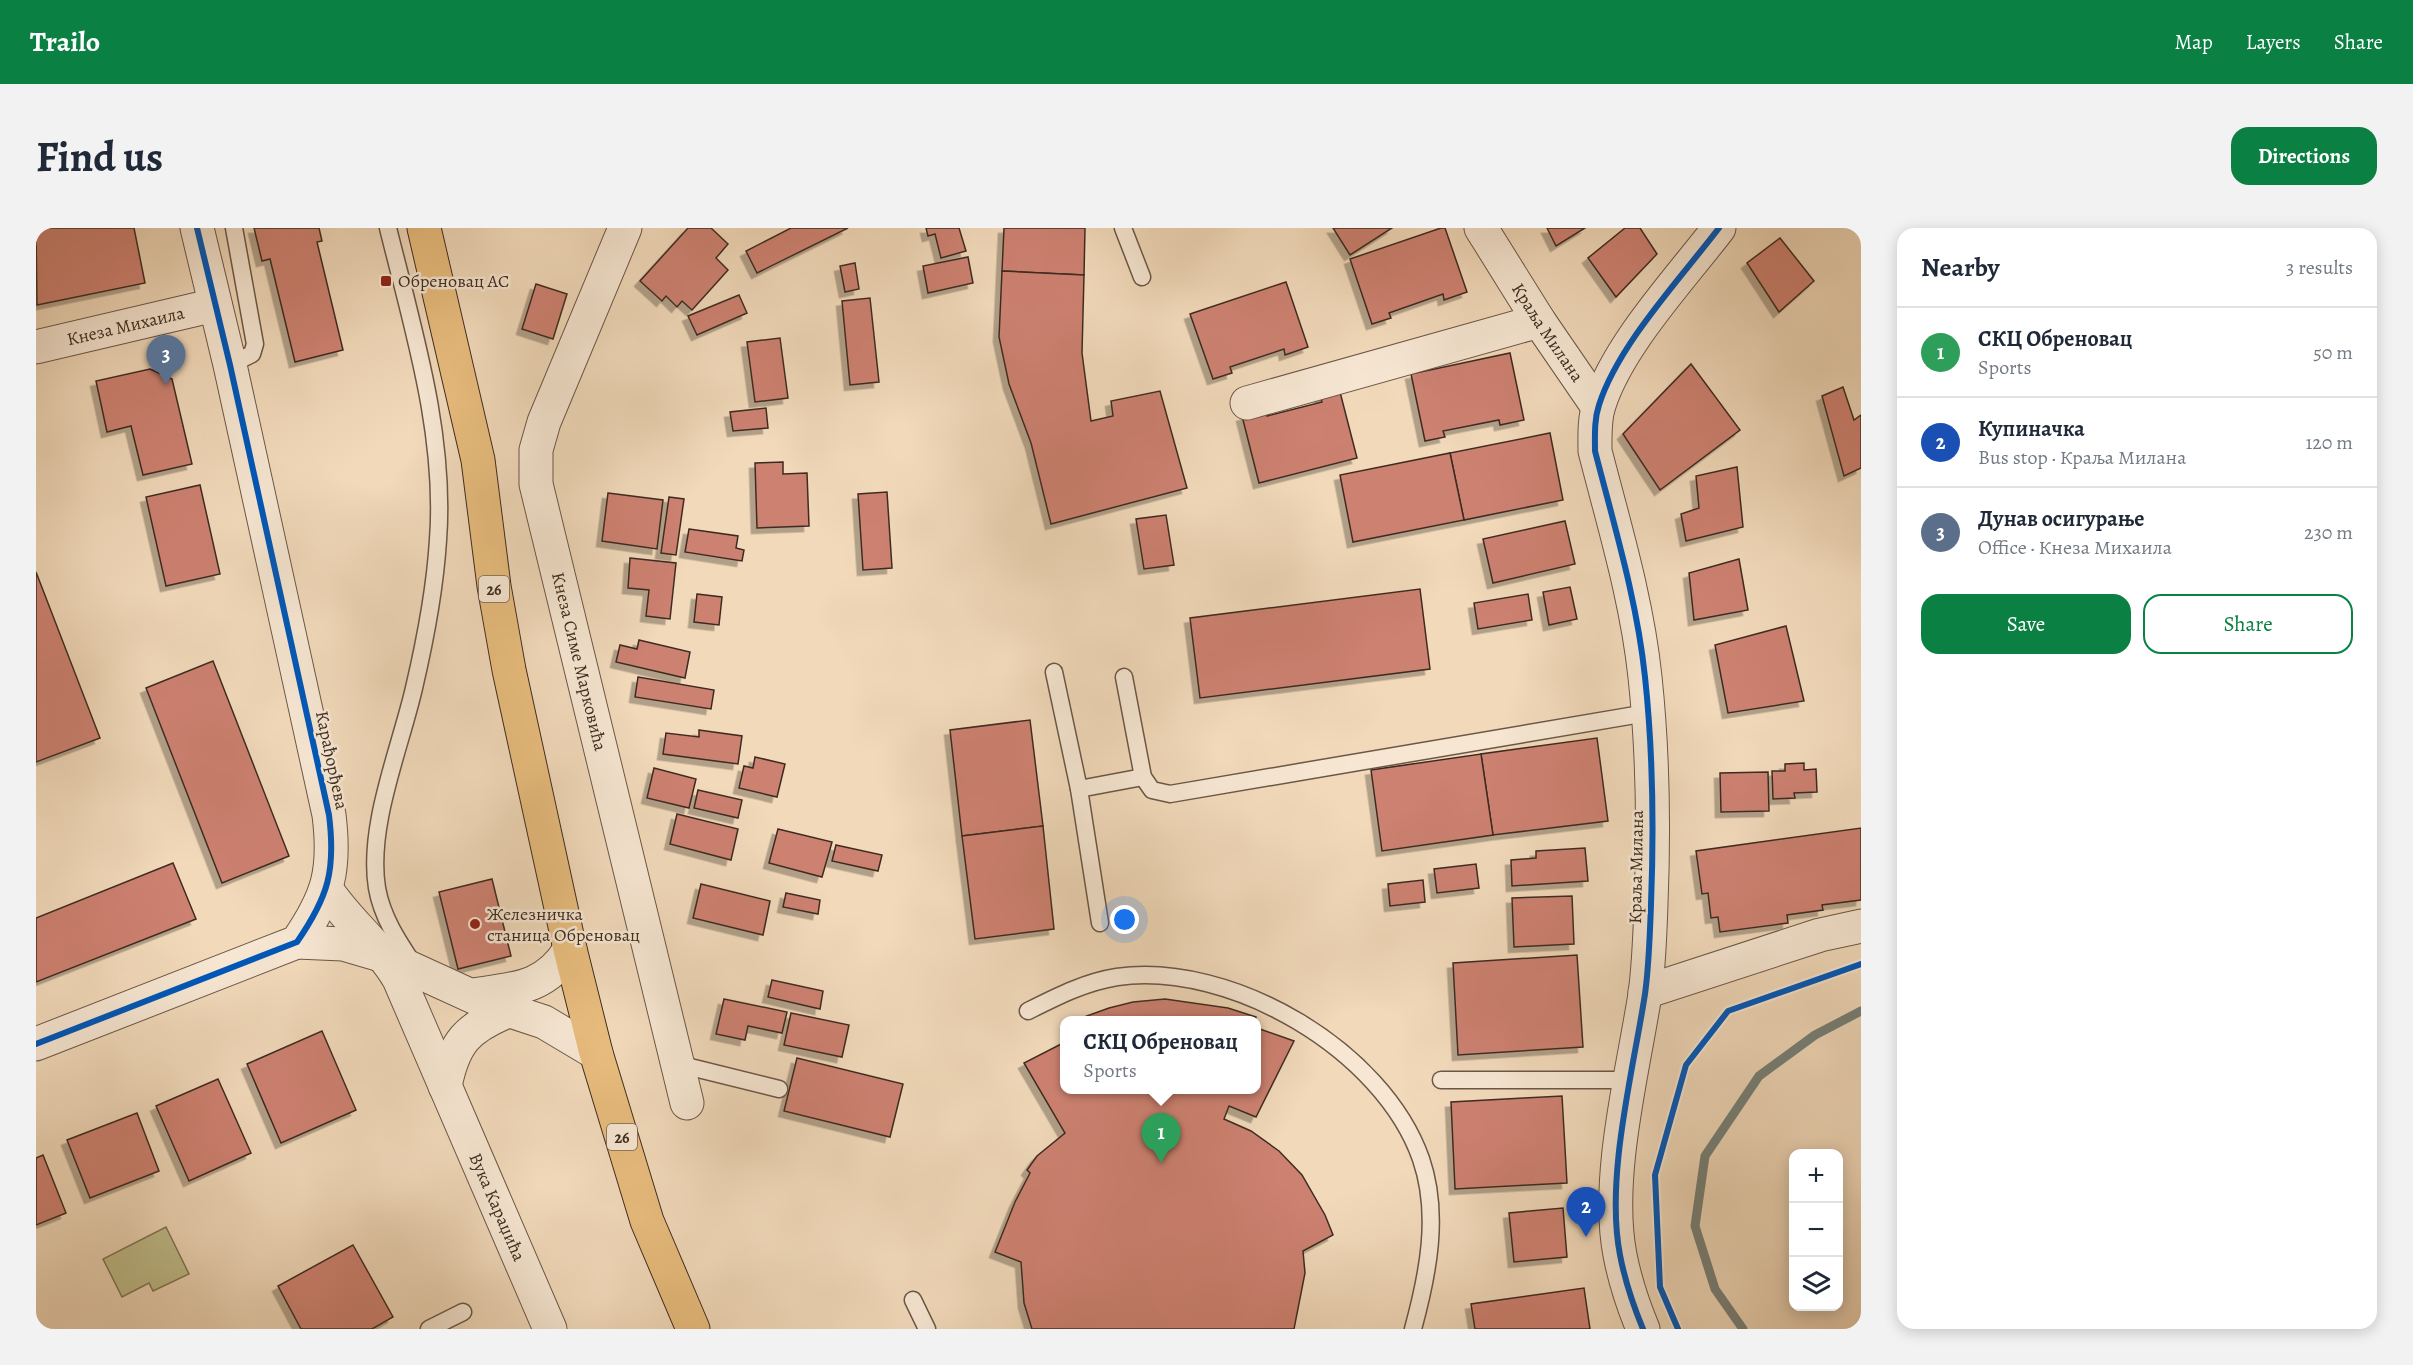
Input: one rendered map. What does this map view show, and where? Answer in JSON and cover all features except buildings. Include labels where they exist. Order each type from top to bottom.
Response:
[{"type":"main road","name":"26","points":[[424,228],[478,460],[494,586],[509,670],[570,949],[596,1053],[647,1221],[693,1329]]},
{"type":"street","name":"Карађорђева","points":[[197,228],[230,365],[329,815],[333,859],[327,890],[317,913],[297,942]]},
{"type":"street","name":"Кнеза Симе Марковића","points":[[625,228],[544,422],[536,450],[536,475],[687,1103]]},
{"type":"street","name":"Краља Милана","points":[[1481,228],[1539,321],[1598,407],[1595,451],[1631,594],[1645,676],[1653,828],[1645,992],[1630,1080],[1618,1173],[1619,1242],[1630,1296],[1643,1329]]},
{"type":"street","points":[[1598,407],[1617,364],[1719,228]]},
{"type":"street","name":"Кнеза Михаила","points":[[36,347],[215,305]]},
{"type":"street","points":[[1247,403],[1539,321]]},
{"type":"street","points":[[327,890],[350,921],[384,956]]},
{"type":"street","points":[[1645,992],[1820,935],[1861,926]]},
{"type":"street","points":[[36,1044],[297,942],[343,944],[384,956],[508,1011],[557,1028],[596,1053]]},
{"type":"street","points":[[472,994],[511,990],[544,980],[558,967],[570,949]]},
{"type":"street","name":"Вука Караџића","points":[[384,956],[399,979],[550,1329]]},
{"type":"street","points":[[445,1086],[450,1062],[462,1038],[484,1022],[508,1011]]},
{"type":"lane","points":[[230,365],[252,354],[255,344],[234,228]]},
{"type":"lane","points":[[388,228],[414,334],[432,425],[438,540],[414,687],[381,816],[376,870],[379,897],[389,925],[420,973]]},
{"type":"lane","points":[[1123,228],[1142,277]]},
{"type":"lane","points":[[1054,672],[1079,789],[1100,923]]},
{"type":"lane","points":[[1124,677],[1143,777],[1152,790],[1170,794],[1647,713]]},
{"type":"lane","points":[[1079,789],[1143,777]]},
{"type":"lane","points":[[1028,1011],[1085,985],[1117,977],[1146,976],[1193,980],[1224,987],[1275,1007],[1349,1058],[1376,1083],[1403,1119],[1421,1159],[1429,1192],[1431,1230],[1426,1275],[1413,1329]]},
{"type":"lane","points":[[678,1064],[779,1089]]},
{"type":"lane","points":[[1441,1080],[1630,1080]]},
{"type":"lane","points":[[913,1300],[927,1329]]},
{"type":"lane","points":[[429,1329],[463,1312]]},
{"type":"shaded area","points":[[166,1227],[189,1274],[153,1291],[149,1283],[122,1297],[103,1259]]},
{"type":"waterway","points":[[1743,1329],[1715,1289],[1695,1226],[1705,1156],[1759,1076],[1815,1035],[1861,1011]]},
{"type":"cycle path","points":[[36,1044],[297,942],[323,897],[330,868],[329,815],[230,365],[197,228]]},
{"type":"cycle path","points":[[1643,1329],[1624,1274],[1620,1255],[1616,1225],[1616,1193],[1622,1125],[1645,994],[1648,960],[1652,847],[1650,733],[1645,677],[1636,620],[1595,451],[1595,428],[1599,405],[1620,359],[1652,313],[1719,228]]},
{"type":"cycle path","points":[[1678,1329],[1660,1287],[1655,1175],[1686,1065],[1728,1011],[1861,964]]},
{"type":"place","name":"Обреновац АС","points":[[386,281]]},
{"type":"place","name":"Дунав осигурање","points":[[166,385]]},
{"type":"place","name":"Железничка станица Обреновац","points":[[475,924]]},
{"type":"place","name":"СКЦ Обреновац","points":[[1161,1163]]},
{"type":"place","name":"Купиначка","points":[[1586,1237]]}]
